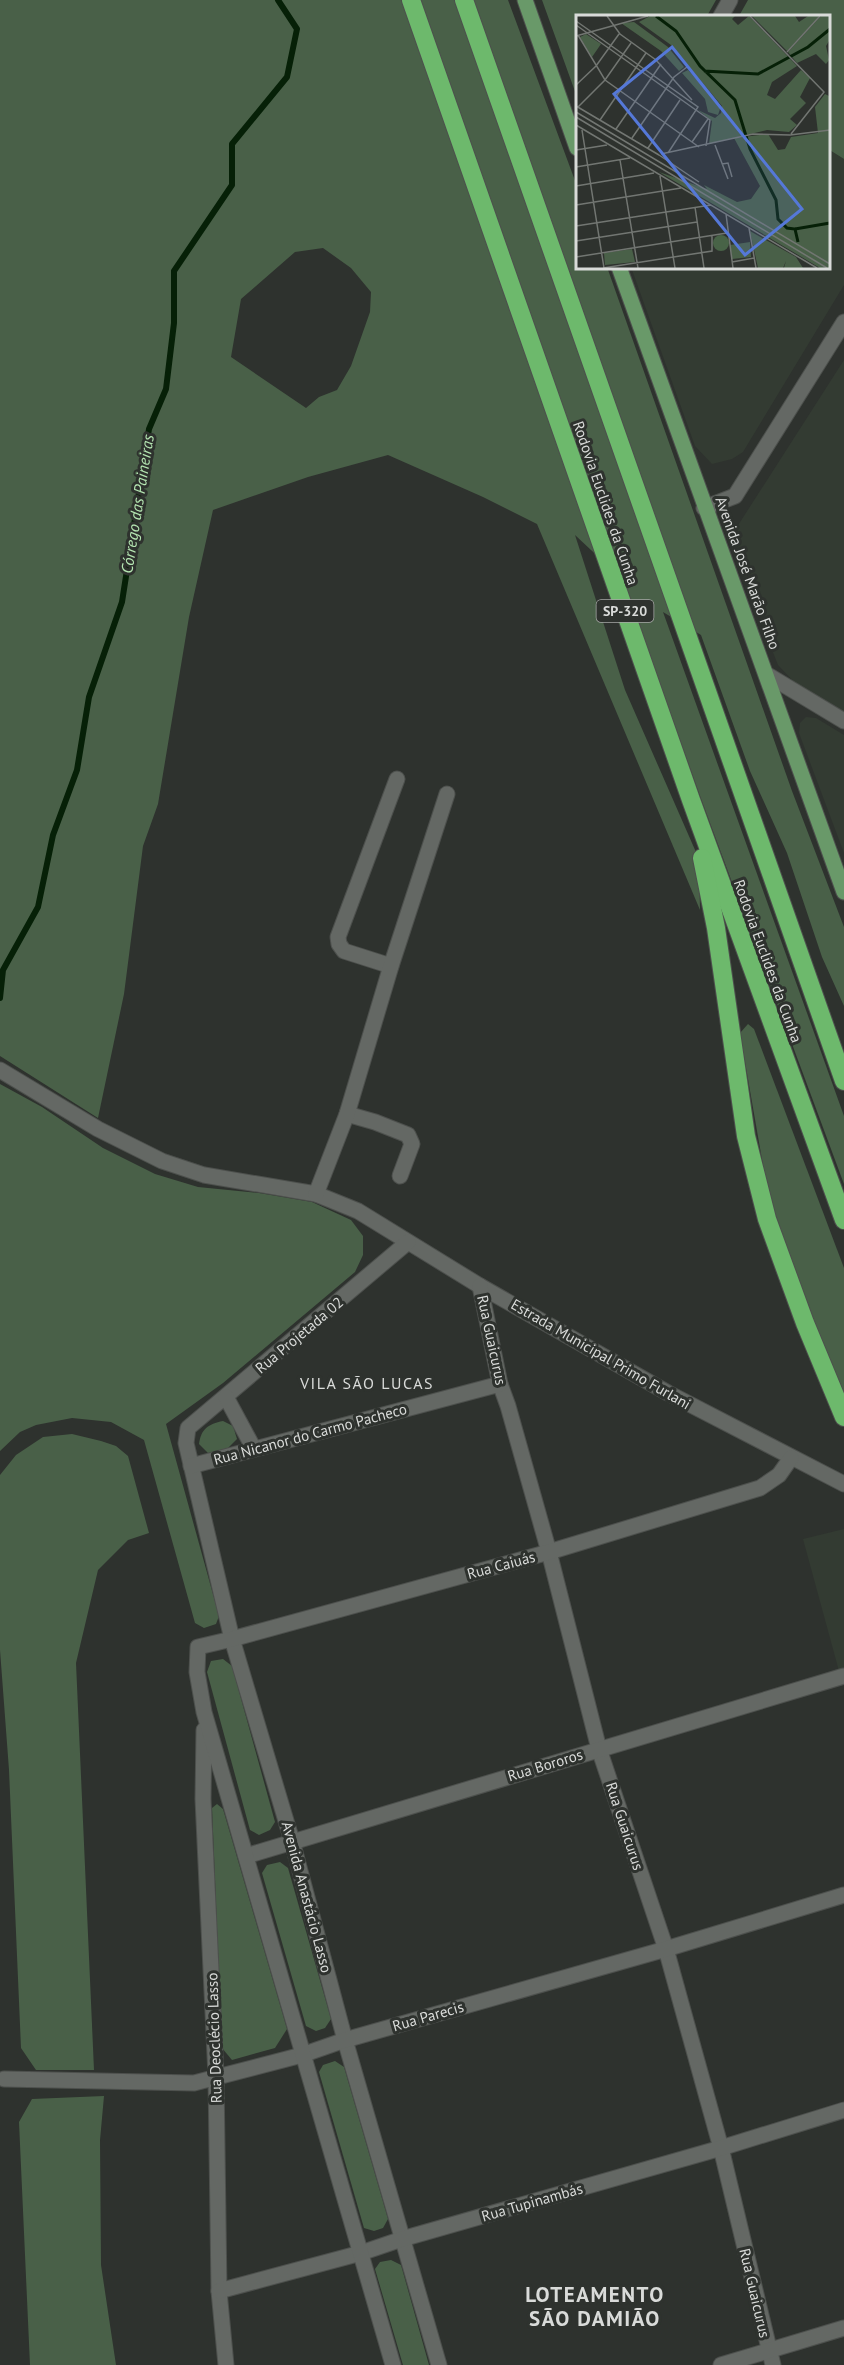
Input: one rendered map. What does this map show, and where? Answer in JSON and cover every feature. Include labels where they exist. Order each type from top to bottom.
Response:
[{"type":"highway","name":"Rodovia Euclides da Cunha","points":[[411,0],[692,800],[844,1220]]},
{"type":"highway","name":"Rodovia Euclides da Cunha","points":[[464,0],[843,1076]]},
{"type":"highway","points":[[692,800],[716,928],[748,1146],[767,1219],[805,1323],[844,1417]]},
{"type":"main road","points":[[525,0],[576,145]]},
{"type":"main road","name":"Avenida José Marão Filho","points":[[619,268],[844,892]]},
{"type":"street","points":[[722,15],[730,0]]},
{"type":"street","points":[[704,508],[735,496],[844,323]]},
{"type":"street","points":[[766,674],[844,721]]},
{"type":"street","points":[[391,966],[344,951],[339,944],[338,937],[397,779]]},
{"type":"street","points":[[316,1194],[347,1114],[391,966],[447,794]]},
{"type":"street","name":"Estrada Municipal Primo Furlani","points":[[0,1070],[98,1130],[162,1161],[204,1175],[316,1194],[358,1211],[480,1286],[668,1393],[844,1484]]},
{"type":"street","points":[[347,1114],[408,1135],[412,1144],[400,1176]]},
{"type":"street","name":"Rua Projetada 02","points":[[188,1428],[408,1242]]},
{"type":"street","name":"Rua Guaicurus","points":[[480,1286],[500,1384],[549,1552],[599,1749],[666,1949],[721,2148],[771,2358]]},
{"type":"street","name":"Rua Nicanor do Carmo Pacheco","points":[[191,1466],[500,1384]]},
{"type":"street","points":[[226,1397],[254,1449]]},
{"type":"street","name":"Avenida Anastácio Lasso","points":[[188,1428],[186,1443],[232,1639],[292,1841],[345,2040],[439,2365]]},
{"type":"street","name":"Rua Caiuás","points":[[204,1712],[197,1672],[198,1647],[549,1552],[760,1488],[779,1475],[791,1458]]},
{"type":"street","name":"Rua Bororos","points":[[246,1856],[844,1676]]},
{"type":"street","points":[[204,1712],[393,2365]]},
{"type":"street","name":"Rua Deoclécio Lasso","points":[[204,1712],[203,1799],[216,2076],[219,2291],[226,2365]]},
{"type":"street","name":"Rua Parecis","points":[[4,2079],[194,2083],[302,2055],[345,2040],[666,1949],[844,1895]]},
{"type":"street","name":"Rua Tupinambás","points":[[219,2291],[361,2253],[844,2110]]},
{"type":"street","points":[[720,2365],[771,2358],[844,2328]]},
{"type":"shaded area","points":[[829,150],[844,159],[844,285],[743,452],[732,459],[712,464],[695,446],[631,268],[829,268]]},
{"type":"shaded area","points":[[844,360],[844,712],[795,683],[778,665],[736,559],[735,530]]},
{"type":"shaded area","points":[[806,717],[816,718],[844,735],[844,853],[799,733],[800,723]]},
{"type":"shaded area","points":[[844,1529],[844,1669],[839,1671],[803,1539]]},
{"type":"green space","points":[[0,0],[508,0],[576,183],[576,268],[607,268],[792,791],[844,927],[844,1006],[822,957],[787,853],[750,771],[701,635],[663,612],[844,1116],[844,1184],[700,796],[623,580],[575,535],[625,690],[699,859],[700,910],[537,524],[483,497],[388,455],[308,477],[213,510],[189,617],[158,804],[143,846],[124,994],[98,1118],[0,1056]],"holes":[[[323,248],[351,268],[371,292],[370,312],[351,366],[337,390],[319,397],[306,408],[231,357],[241,299],[295,252]]]},
{"type":"green space","points":[[542,0],[716,0],[708,15],[576,15],[576,94]]},
{"type":"green space","points":[[748,0],[844,0],[844,159],[829,150],[829,15],[740,15]]},
{"type":"green space","points":[[748,1024],[754,1029],[844,1268],[844,1397],[772,1217],[740,1033]]},
{"type":"green space","points":[[0,1084],[42,1107],[103,1148],[155,1174],[198,1187],[259,1193],[312,1202],[351,1220],[363,1236],[363,1255],[355,1272],[223,1383],[166,1424],[219,1616],[216,1624],[204,1628],[195,1623],[144,1440],[111,1422],[72,1418],[36,1425],[20,1432],[0,1451]]},
{"type":"green space","points":[[223,1421],[233,1426],[237,1439],[228,1448],[208,1453],[199,1444],[201,1434],[209,1426]]},
{"type":"green space","points":[[72,1434],[116,1446],[128,1456],[149,1533],[128,1540],[98,1570],[76,1663],[94,2070],[36,2070],[21,2048],[9,1770],[0,1650],[0,1475],[16,1455],[43,1437]]},
{"type":"green space","points":[[223,1659],[232,1666],[275,1822],[270,1830],[259,1835],[250,1830],[207,1672],[211,1661]]},
{"type":"green space","points":[[217,1804],[223,1809],[287,2029],[275,2048],[232,2060],[222,2048],[212,1808]]},
{"type":"green space","points":[[280,1862],[288,1868],[331,2019],[325,2028],[316,2031],[306,2026],[262,1873],[267,1865]]},
{"type":"green space","points":[[335,2061],[344,2067],[388,2219],[383,2228],[374,2231],[364,2228],[319,2072],[323,2065]]},
{"type":"green space","points":[[104,2096],[100,2140],[101,2265],[116,2365],[30,2365],[19,2122],[32,2099]]},
{"type":"green space","points":[[391,2260],[401,2265],[429,2365],[403,2365],[375,2269],[380,2262]]},
{"type":"waterway","name":"Córrego das Paineiras","points":[[0,998],[3,970],[38,907],[53,835],[77,770],[89,697],[122,602],[149,429],[166,389],[174,323],[174,271],[232,185],[232,144],[287,77],[297,29],[278,0]]},
{"type":"district","name":"VILA SÃO LUCAS","points":[[367,1383]]},
{"type":"district","name":"LOTEAMENTO SÃO DAMIÃO","points":[[595,2306]]}]
